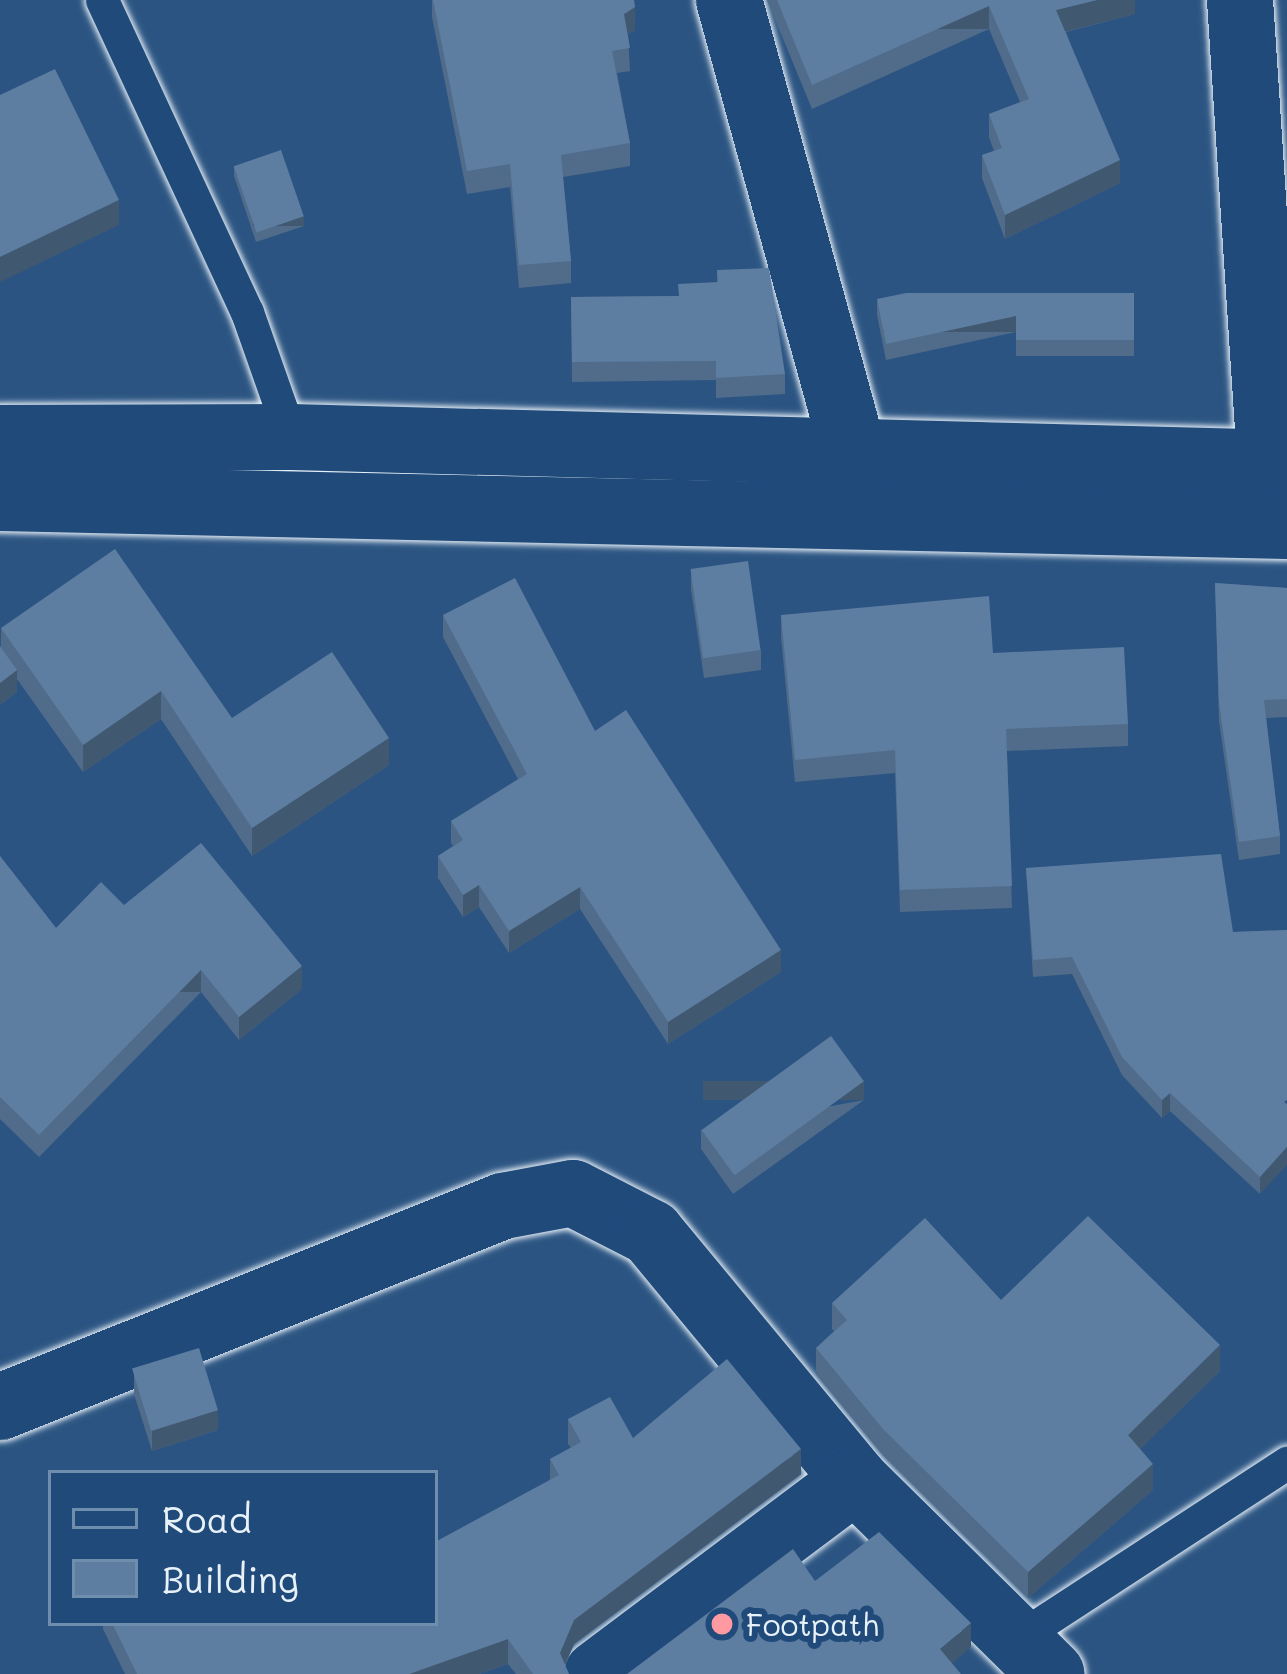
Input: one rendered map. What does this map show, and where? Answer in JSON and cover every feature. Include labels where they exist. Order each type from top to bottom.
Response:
[{"type":"street","points":[[729,0],[854,453]]},
{"type":"street","points":[[1240,0],[1280,495]]},
{"type":"street","points":[[0,438],[291,437],[854,453],[1280,495]]},
{"type":"street","points":[[0,498],[1280,495]]},
{"type":"street","points":[[0,1407],[503,1206],[573,1193],[651,1233],[855,1480],[1034,1657]]},
{"type":"street","points":[[597,1674],[855,1480]]},
{"type":"lane","points":[[102,0],[247,312],[291,437]]},
{"type":"lane","points":[[1034,1657],[1287,1463]]},
{"type":"building","points":[[433,0],[634,0],[635,7],[624,14],[630,48],[612,51],[630,143],[561,155],[571,261],[519,265],[510,164],[467,171]]},
{"type":"building","points":[[777,0],[1097,0],[1056,10],[1120,160],[1005,215],[982,155],[1002,148],[989,114],[1029,99],[989,6],[812,85]]},
{"type":"building","points":[[55,69],[119,200],[0,257],[0,95]]},
{"type":"building","points":[[281,150],[304,216],[257,232],[234,166]]},
{"type":"building","points":[[769,268],[785,374],[716,378],[716,361],[572,362],[571,297],[679,296],[678,284],[718,282],[717,270]]},
{"type":"building","points":[[906,293],[1134,293],[1134,340],[1016,340],[1016,316],[886,344],[877,299]]},
{"type":"building","points":[[115,549],[232,718],[332,652],[389,738],[252,828],[161,691],[83,745],[1,628]]},
{"type":"building","points":[[748,561],[761,650],[703,658],[691,569]]},
{"type":"building","points":[[515,578],[595,731],[626,710],[781,950],[668,1022],[580,887],[509,931],[479,885],[463,895],[438,856],[463,840],[451,821],[527,774],[443,615]]},
{"type":"building","points":[[1215,583],[1287,588],[1287,699],[1264,700],[1280,836],[1239,842],[1219,703]]},
{"type":"building","points":[[989,596],[993,653],[1124,647],[1128,724],[1006,729],[1012,886],[900,890],[895,750],[795,760],[781,615]]},
{"type":"building","points":[[0,646],[17,670],[0,683]]},
{"type":"building","points":[[201,843],[302,966],[239,1017],[201,970],[39,1135],[0,1097],[0,856],[56,928],[101,882],[124,905]]},
{"type":"building","points":[[1221,854],[1233,932],[1287,930],[1287,1147],[1260,1177],[1170,1093],[1162,1100],[1122,1057],[1072,957],[1033,960],[1026,868]]},
{"type":"building","points":[[831,1036],[864,1081],[734,1175],[702,1130]]},
{"type":"building","points":[[1088,1216],[1220,1345],[1128,1435],[1153,1464],[1028,1572],[883,1429],[816,1348],[847,1320],[832,1303],[925,1218],[1001,1300]]},
{"type":"building","points":[[199,1348],[218,1410],[151,1431],[132,1368]]},
{"type":"building","points":[[727,1359],[801,1449],[574,1620],[560,1653],[569,1674],[533,1674],[508,1639],[409,1674],[137,1674],[113,1626],[438,1626],[438,1540],[559,1475],[550,1459],[581,1442],[568,1419],[610,1397],[633,1438]]},
{"type":"building","points":[[879,1532],[971,1623],[940,1649],[961,1674],[627,1674],[793,1549],[815,1581]]},
{"type":"place","name":"Footpath","points":[[722,1624]]}]
